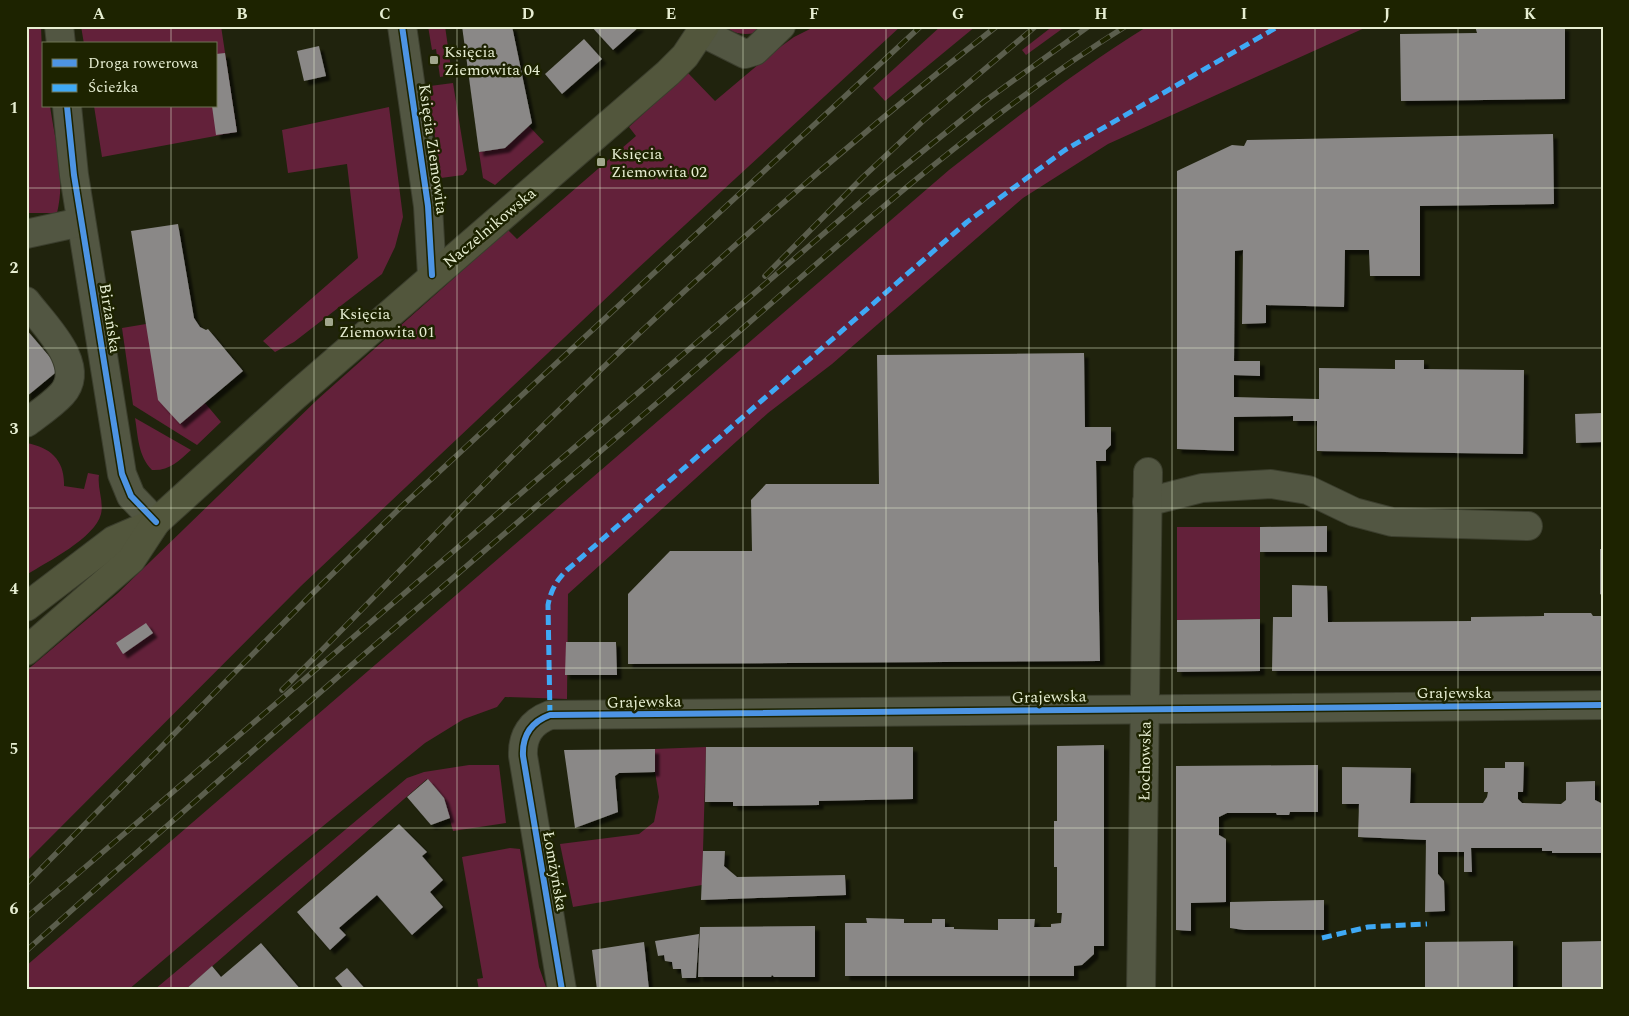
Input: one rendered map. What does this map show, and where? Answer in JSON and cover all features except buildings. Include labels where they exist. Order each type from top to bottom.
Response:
[{"type":"main road","name":"Naczelnikowska","points":[[26,650],[131,560],[156,522],[432,275],[668,73],[684,56],[703,29]]},
{"type":"main road","name":"Naczelnikowska","points":[[26,607],[114,540],[156,522]]},
{"type":"street","points":[[59,26],[61,42]]},
{"type":"street","name":"Księcia Ziemowita","points":[[402,26],[428,206],[432,275]]},
{"type":"street","points":[[703,29],[745,54],[755,51],[781,26]]},
{"type":"street","name":"Birżańska","points":[[67,108],[81,222],[122,474],[131,496],[156,522]]},
{"type":"street","points":[[26,234],[81,222]]},
{"type":"street","points":[[26,301],[66,354],[71,372],[70,382],[62,395],[26,424]]},
{"type":"street","name":"Łochowska","points":[[1142,990],[1148,472]]},
{"type":"street","points":[[1147,502],[1202,488],[1272,484],[1308,490],[1354,512],[1392,522],[1528,526]]},
{"type":"street","name":"Grajewska","points":[[522,756],[522,747],[529,729],[536,722],[550,716],[1144,708],[1603,705]]},
{"type":"street","name":"Łomżyńska","points":[[522,756],[562,990]]},
{"type":"shaded area","points":[[26,26],[41,26],[42,108],[50,108],[60,173],[59,200],[57,213],[26,213]]},
{"type":"shaded area","points":[[81,26],[221,26],[237,132],[102,157],[94,108],[218,108],[218,42],[84,42]]},
{"type":"shaded area","points":[[428,26],[445,26],[452,75],[440,77],[436,49],[432,50]]},
{"type":"shaded area","points":[[726,26],[773,26],[755,33],[742,34],[736,33]]},
{"type":"shaded area","points":[[816,26],[901,26],[635,271],[301,586],[26,862],[26,671],[118,593],[318,399],[508,230],[517,239],[636,136],[629,127],[688,73],[715,101],[772,53],[794,37]]},
{"type":"shaded area","points":[[941,26],[976,26],[885,101],[873,88]]},
{"type":"shaded area","points":[[1053,26],[1066,26],[1026,55],[1022,50]]},
{"type":"shaded area","points":[[1148,26],[1369,26],[1108,144],[1023,198],[832,364],[768,413],[568,594],[567,699],[505,697],[497,707],[464,719],[425,743],[285,857],[128,990],[26,990],[26,966],[949,170],[1071,77]]},
{"type":"shaded area","points":[[453,83],[467,170],[463,175],[441,178],[429,96],[432,95],[430,86]]},
{"type":"shaded area","points":[[389,107],[403,217],[395,247],[382,274],[294,342],[275,352],[263,341],[358,258],[347,164],[288,173],[282,130]]},
{"type":"shaded area","points":[[529,126],[544,142],[495,185],[483,178],[479,152],[505,148]]},
{"type":"shaded area","points":[[146,324],[181,423],[205,403],[221,422],[197,445],[133,405],[122,328]]},
{"type":"shaded area","points":[[135,418],[191,450],[169,467],[152,470],[141,452]]},
{"type":"shaded area","points":[[26,443],[43,448],[55,457],[62,469],[64,486],[84,489],[88,473],[99,475],[102,509],[97,523],[90,532],[69,549],[26,575]]},
{"type":"shaded area","points":[[1177,527],[1260,527],[1260,619],[1177,620]]},
{"type":"shaded area","points":[[706,747],[702,885],[573,907],[560,844],[639,834],[654,822],[659,797],[655,772],[655,749]]},
{"type":"shaded area","points":[[469,765],[499,765],[506,823],[453,831],[444,798],[427,779],[185,990],[154,990],[407,778],[424,772]]},
{"type":"shaded area","points":[[510,848],[520,849],[539,967],[547,990],[479,990],[477,979],[483,978],[462,857]]},
{"type":"railway","points":[[26,884],[313,593],[401,507],[921,26]]},
{"type":"railway","points":[[282,690],[520,448],[661,313],[770,214],[882,118],[997,26]]},
{"type":"railway","points":[[765,276],[863,177],[923,121],[1036,26]]},
{"type":"railway","points":[[26,918],[871,193],[985,101],[1089,26]]},
{"type":"railway","points":[[26,951],[264,741],[888,202],[1005,110],[1065,66],[1126,26]]},
{"type":"marked path","points":[[550,715],[548,605],[554,586],[567,570],[967,222],[1065,150],[1279,26]]},
{"type":"marked path","points":[[1322,938],[1368,927],[1427,924]]},
{"type":"cycle path","points":[[402,26],[428,206],[432,275]]},
{"type":"cycle path","points":[[67,108],[74,175],[122,474],[131,496],[156,522]]},
{"type":"cycle path","points":[[562,990],[523,756],[524,742],[529,731],[543,718],[550,715],[1603,705]]},
{"type":"place","name":"Księcia Ziemowita 04","points":[[434,60]]},
{"type":"place","name":"Księcia Ziemowita 02","points":[[601,162]]},
{"type":"place","name":"Księcia Ziemowita 01","points":[[329,322]]}]
